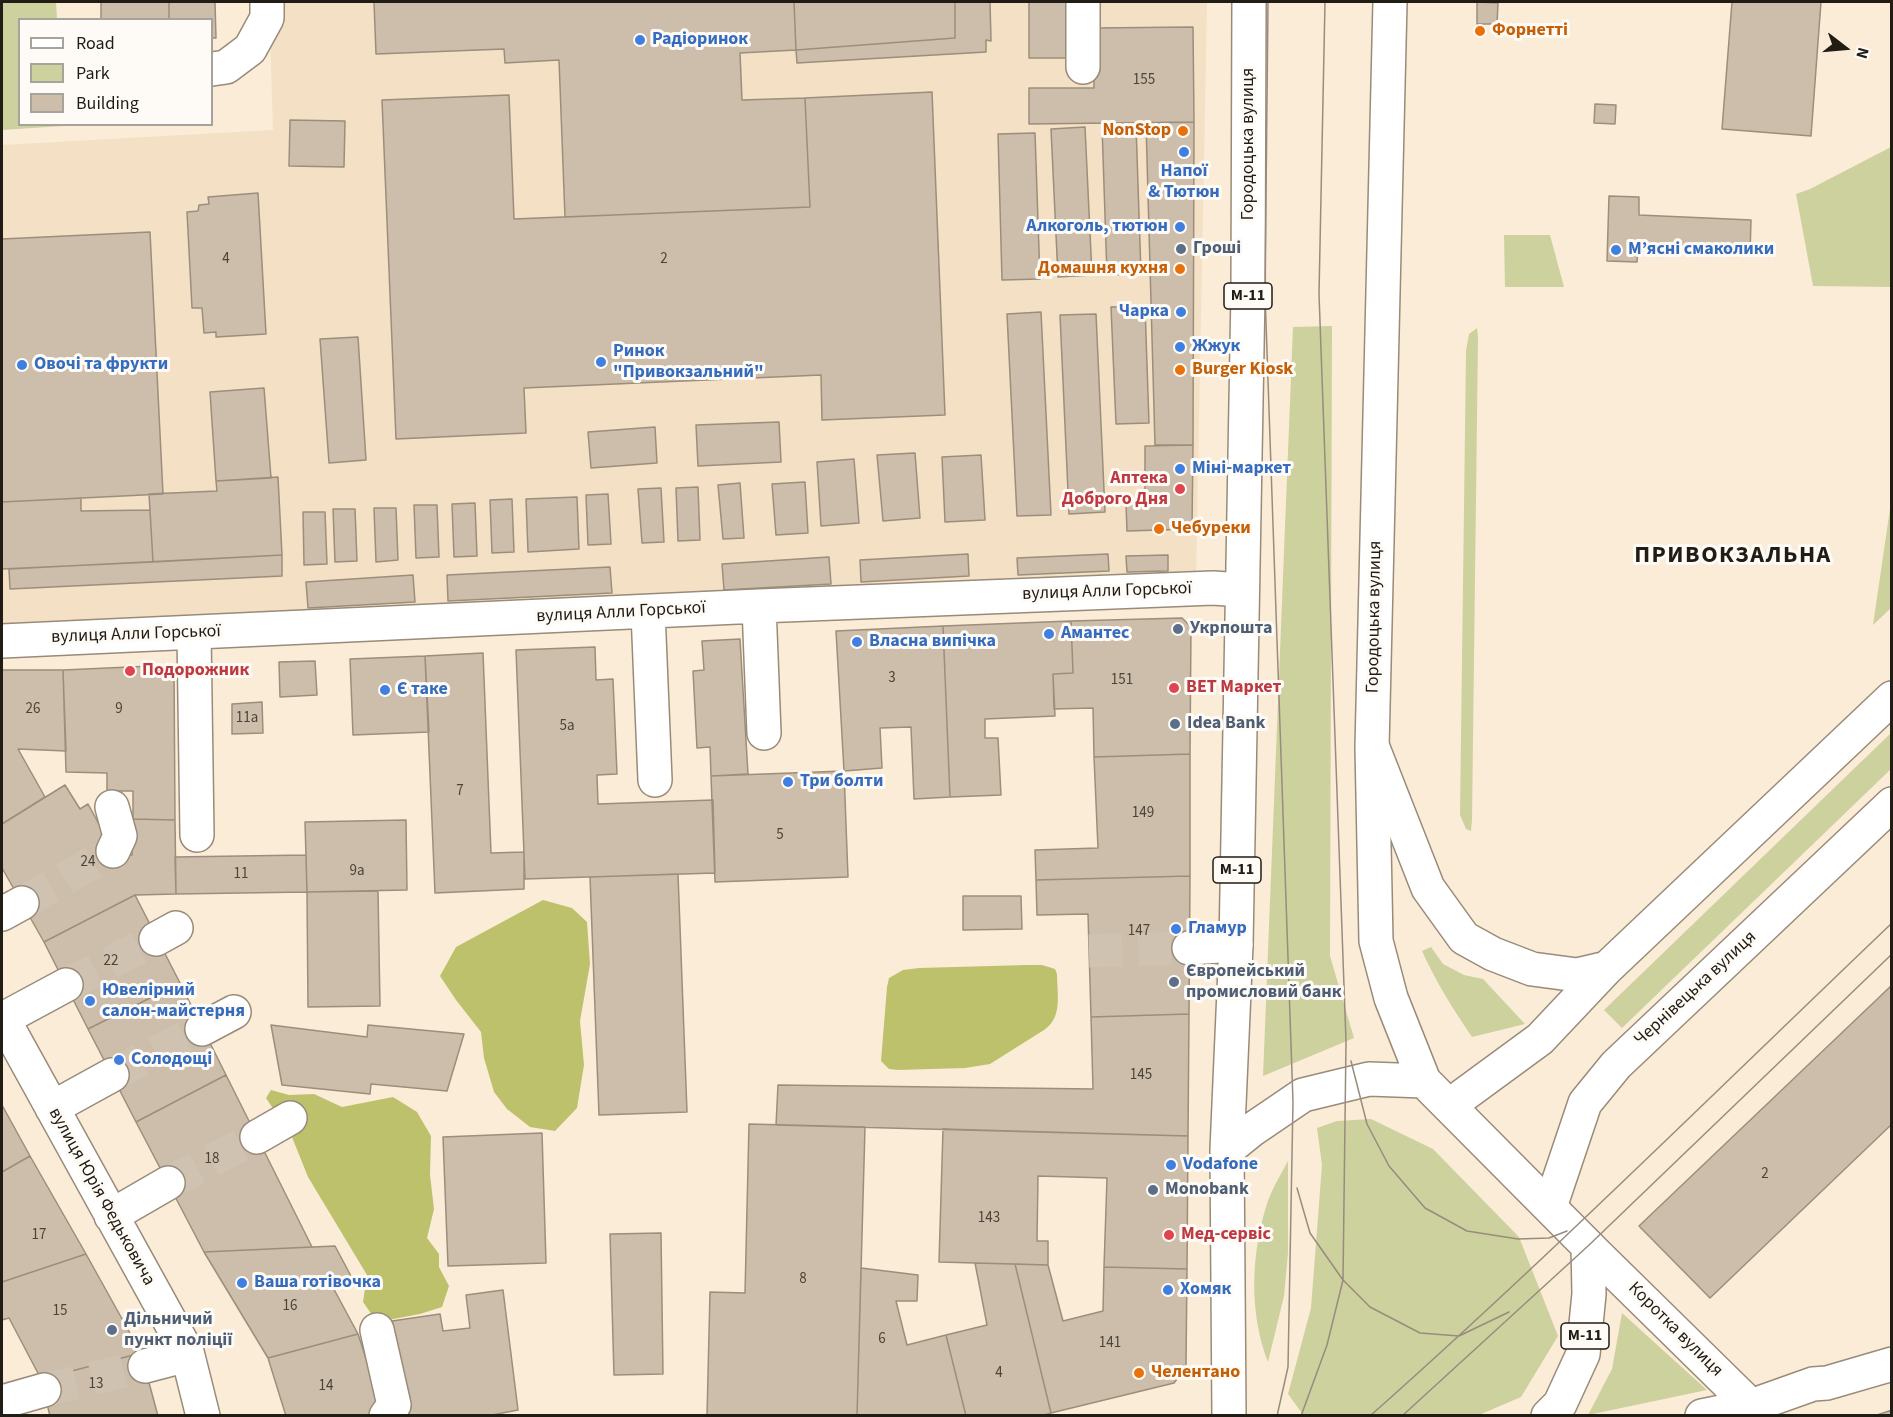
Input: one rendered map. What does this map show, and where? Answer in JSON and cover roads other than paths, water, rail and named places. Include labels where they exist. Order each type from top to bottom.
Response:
[{"type":"street","points":[[213,69],[226,67],[250,49],[267,18],[267,2]]},
{"type":"street","points":[[1083,2],[1083,67]]},
{"type":"street","name":"Городоцька вулиця","points":[[1227,1150],[1236,945],[1248,293],[1249,2]]},
{"type":"street","name":"Городоцька вулиця","points":[[1390,2],[1372,747],[1376,941],[1391,998],[1424,1081]]},
{"type":"street","name":"вулиця Алли Горської","points":[[2,641],[759,606],[1213,588],[1242,590]]},
{"type":"street","points":[[759,606],[764,733]]},
{"type":"street","points":[[648,612],[655,780]]},
{"type":"street","points":[[194,633],[197,835]]},
{"type":"street","points":[[1450,1106],[1540,1039],[1607,968],[1892,698]]},
{"type":"street","points":[[1372,747],[1428,888],[1464,938],[1493,954],[1532,969],[1577,975],[1607,968]]},
{"type":"street","name":"Чернівецька вулиця","points":[[1550,1207],[1585,1103],[1616,1065],[1892,804]]},
{"type":"street","points":[[112,807],[120,836],[113,851]]},
{"type":"street","points":[[1189,948],[1236,945]]},
{"type":"street","points":[[2,1018],[66,985]]},
{"type":"street","points":[[202,1029],[234,1012]]},
{"type":"street","name":"вулиця Юрія Федьковича","points":[[2,1018],[187,1355],[203,1416]]},
{"type":"street","points":[[52,1108],[112,1075]]},
{"type":"street","points":[[1227,1150],[1303,1095],[1369,1079],[1424,1081]]},
{"type":"street","name":"Коротка вулиця","points":[[1424,1081],[1755,1411]]},
{"type":"street","points":[[257,1137],[290,1118]]},
{"type":"street","name":"М-11","points":[[1227,1150],[1229,1416]]},
{"type":"street","points":[[111,1216],[168,1184]]},
{"type":"street","name":"М-11","points":[[1548,1416],[1560,1404],[1583,1354],[1589,1294],[1588,1246]]},
{"type":"street","points":[[377,1330],[394,1405],[386,1416]]},
{"type":"street","points":[[145,1366],[187,1355]]},
{"type":"street","points":[[1702,1416],[1755,1411],[1813,1384],[1827,1383],[1892,1364]]},
{"type":"street","points":[[2,1402],[44,1390]]},
{"type":"tunnel","points":[[22,903],[113,851]]},
{"type":"tunnel","points":[[66,985],[156,939]]},
{"type":"tunnel","points":[[1089,951],[1189,948]]},
{"type":"tunnel","points":[[112,1075],[202,1029]]},
{"type":"tunnel","points":[[168,1183],[257,1137]]},
{"type":"tunnel","points":[[44,1390],[145,1366]]},
{"type":"tram line","points":[[1268,2],[1265,294],[1293,1102],[1288,1367],[1277,1416]]},
{"type":"tram line","points":[[1301,1416],[1327,1345],[1343,1280],[1346,1041],[1319,294],[1325,2]]},
{"type":"tram line","points":[[1370,1416],[1568,1234],[1892,923]]},
{"type":"tram line","points":[[1402,1416],[1588,1246],[1892,954]]},
{"type":"tram line","points":[[1351,1061],[1367,1124],[1389,1166],[1425,1208],[1467,1231],[1518,1239],[1549,1238],[1567,1231]]},
{"type":"tram line","points":[[1297,1188],[1310,1233],[1343,1280],[1370,1307],[1420,1333],[1459,1336],[1509,1312]]},
{"type":"place","name":"Форнетті","points":[[1480,31]]},
{"type":"place","name":"Радіоринок","points":[[640,40]]},
{"type":"place","name":"NonStop","points":[[1183,131]]},
{"type":"place","name":"Напої & Тютюн","points":[[1184,152]]},
{"type":"place","name":"Алкоголь, тютюн","points":[[1180,227]]},
{"type":"place","name":"Гроші","points":[[1181,249]]},
{"type":"place","name":"М’ясні смаколики","points":[[1616,250]]},
{"type":"place","name":"Домашня кухня","points":[[1180,269]]},
{"type":"place","name":"Чарка","points":[[1181,312]]},
{"type":"place","name":"Жжук","points":[[1180,347]]},
{"type":"place","name":"Ринок \"Привокзальний\"","points":[[601,362]]},
{"type":"place","name":"Овочі та фрукти","points":[[22,365]]},
{"type":"place","name":"Burger Kiosk","points":[[1180,370]]},
{"type":"place","name":"Міні-маркет","points":[[1180,469]]},
{"type":"place","name":"Аптека Доброго Дня","points":[[1180,489]]},
{"type":"place","name":"Чебуреки","points":[[1159,529]]},
{"type":"place","name":"Укрпошта","points":[[1178,629]]},
{"type":"place","name":"Амантес","points":[[1049,634]]},
{"type":"place","name":"Власна випічка","points":[[857,642]]},
{"type":"place","name":"Подорожник","points":[[130,671]]},
{"type":"place","name":"ВЕТ Маркет","points":[[1174,688]]},
{"type":"place","name":"Є таке","points":[[385,690]]},
{"type":"place","name":"Idea Bank","points":[[1175,724]]},
{"type":"place","name":"Три болти","points":[[788,782]]},
{"type":"place","name":"Гламур","points":[[1176,929]]},
{"type":"place","name":"Європейський промисловий банк","points":[[1174,982]]},
{"type":"place","name":"Ювелірний салон-майстерня","points":[[90,1001]]},
{"type":"place","name":"Солодощі","points":[[119,1060]]},
{"type":"place","name":"Vodafone","points":[[1171,1165]]},
{"type":"place","name":"Monobank","points":[[1153,1190]]},
{"type":"place","name":"Мед-сервіс","points":[[1169,1235]]},
{"type":"place","name":"Ваша готівочка","points":[[242,1283]]},
{"type":"place","name":"Хомяк","points":[[1168,1290]]},
{"type":"place","name":"Дільничий пункт поліції","points":[[112,1330]]},
{"type":"place","name":"Челентано","points":[[1139,1373]]},
{"type":"district","name":"ПРИВОКЗАЛЬНА","points":[[1733,557]]}]
